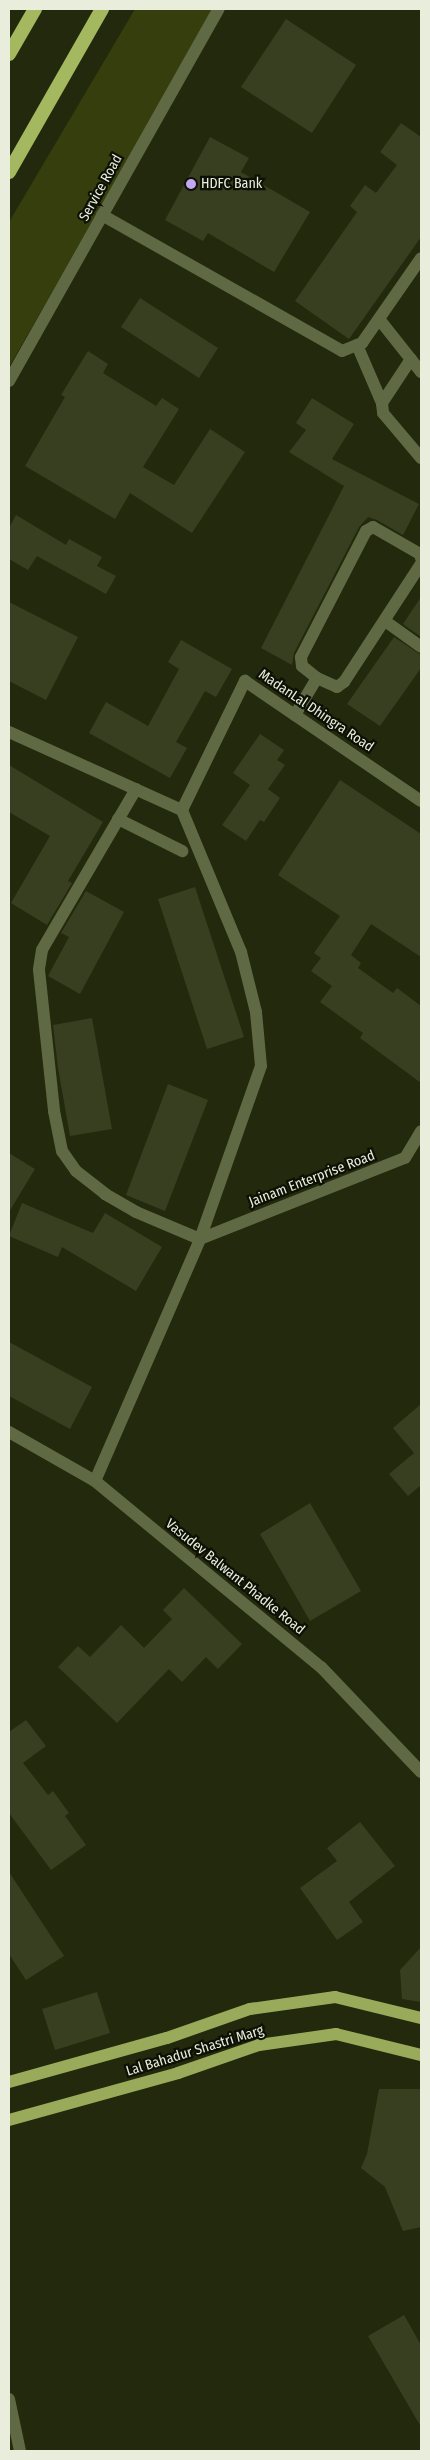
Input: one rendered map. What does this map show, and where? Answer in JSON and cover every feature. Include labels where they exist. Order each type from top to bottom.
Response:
[{"type":"highway","points":[[9,54],[34,9]]},
{"type":"highway","points":[[9,172],[102,9]]},
{"type":"main road","name":"Lal Bahadur Shastri Marg","points":[[9,2082],[168,2038],[250,2009],[335,1997],[421,2018]]},
{"type":"main road","name":"Lal Bahadur Shastri Marg","points":[[9,2120],[178,2073],[259,2045],[336,2034],[421,2055]]},
{"type":"street","name":"Service Road","points":[[9,381],[219,9]]},
{"type":"street","points":[[102,215],[342,351],[362,343],[421,258]]},
{"type":"street","points":[[380,318],[421,372]]},
{"type":"street","points":[[358,345],[382,403],[383,413],[421,458]]},
{"type":"street","points":[[382,403],[411,359]]},
{"type":"street","points":[[421,558],[420,554],[373,527],[366,532],[301,657],[302,666],[317,678],[337,687],[344,682],[421,564]]},
{"type":"street","points":[[385,621],[421,647]]},
{"type":"street","points":[[295,715],[317,678]]},
{"type":"street","name":"MadanLal Dhingra Road","points":[[182,810],[245,681],[421,801]]},
{"type":"street","points":[[9,732],[182,810],[242,952],[256,1012],[261,1066],[200,1238],[95,1480]]},
{"type":"street","points":[[136,789],[42,950],[39,970],[54,1111],[62,1151],[76,1171],[105,1194],[136,1212],[200,1238]]},
{"type":"street","points":[[118,819],[182,851]]},
{"type":"street","name":"Jainam Enterprise Road","points":[[200,1238],[405,1158],[421,1131]]},
{"type":"street","name":"Vasudev Balwant Phadke Road","points":[[9,1432],[95,1480],[322,1667],[421,1772]]},
{"type":"street","points":[[9,2399],[20,2451]]},
{"type":"green space","points":[[135,9],[215,9],[9,367],[9,222]]},
{"type":"building","points":[[286,19],[356,65],[312,133],[241,87]]},
{"type":"building","points":[[401,123],[421,137],[421,237],[349,339],[295,301],[357,212],[350,206],[365,185],[376,193],[397,165],[380,152]]},
{"type":"building","points":[[210,137],[249,158],[241,172],[310,212],[274,272],[208,233],[203,241],[165,220]]},
{"type":"building","points":[[140,298],[218,348],[199,378],[121,327]]},
{"type":"building","points":[[88,351],[108,364],[103,373],[156,406],[162,398],[179,409],[143,467],[174,485],[210,429],[245,452],[192,533],[130,493],[115,519],[25,466],[65,397],[61,395]]},
{"type":"building","points":[[312,398],[354,424],[332,459],[419,504],[403,535],[368,517],[359,527],[294,653],[292,665],[261,648],[344,486],[289,452],[306,430],[296,423]]},
{"type":"building","points":[[16,515],[66,545],[69,539],[102,557],[97,566],[116,576],[106,594],[37,556],[28,570],[9,559],[9,528]]},
{"type":"building","points":[[421,597],[421,637],[403,624]]},
{"type":"building","points":[[9,602],[78,637],[46,700],[9,681]]},
{"type":"building","points":[[394,637],[421,655],[421,668],[380,726],[347,704]]},
{"type":"building","points":[[181,640],[232,669],[216,697],[205,691],[176,742],[187,748],[170,778],[89,733],[106,702],[148,726],[179,669],[168,662]]},
{"type":"building","points":[[260,734],[284,750],[277,760],[285,765],[268,789],[280,798],[264,822],[260,820],[246,841],[222,825],[250,785],[233,773]]},
{"type":"building","points":[[9,765],[103,822],[68,881],[72,883],[47,925],[11,903],[50,836],[9,812]]},
{"type":"building","points":[[340,780],[421,834],[421,957],[371,924],[351,955],[361,963],[358,968],[393,993],[397,988],[421,1006],[421,1083],[360,1038],[363,1033],[320,1002],[332,986],[311,971],[321,958],[314,953],[340,916],[278,875]]},
{"type":"building","points":[[195,887],[244,1037],[207,1049],[158,899]]},
{"type":"building","points":[[86,891],[124,912],[80,994],[48,976],[69,937],[61,933]]},
{"type":"building","points":[[92,1018],[112,1129],[70,1136],[58,1068],[53,1025]]},
{"type":"building","points":[[168,1084],[208,1100],[165,1211],[126,1195]]},
{"type":"building","points":[[9,1153],[35,1169],[9,1212]]},
{"type":"building","points":[[22,1203],[93,1233],[105,1213],[162,1247],[136,1291],[62,1247],[58,1257],[9,1236]]},
{"type":"building","points":[[9,1342],[92,1387],[70,1429],[9,1396]]},
{"type":"building","points":[[421,1404],[421,1485],[408,1496],[389,1474],[414,1453],[393,1428]]},
{"type":"building","points":[[310,1503],[361,1591],[310,1621],[260,1534]]},
{"type":"building","points":[[184,1588],[242,1644],[218,1669],[206,1657],[182,1682],[169,1669],[117,1723],[58,1667],[78,1646],[90,1657],[121,1625],[144,1648],[172,1619],[163,1610]]},
{"type":"building","points":[[26,1720],[46,1746],[23,1763],[48,1795],[53,1791],[69,1813],[65,1816],[86,1845],[51,1870],[9,1813],[9,1732]]},
{"type":"building","points":[[360,1822],[395,1866],[349,1902],[363,1922],[337,1940],[300,1888],[337,1861],[327,1848]]},
{"type":"building","points":[[9,1872],[64,1956],[26,1980],[9,1954]]},
{"type":"building","points":[[421,1947],[421,2002],[402,1999],[400,1970]]},
{"type":"building","points":[[97,1992],[110,2033],[55,2050],[42,2009]]},
{"type":"building","points":[[379,2089],[421,2089],[421,2227],[403,2231],[385,2187],[361,2168],[367,2154]]},
{"type":"building","points":[[404,2315],[421,2345],[421,2427],[368,2336]]},
{"type":"place","name":"HDFC Bank","points":[[191,184]]}]
